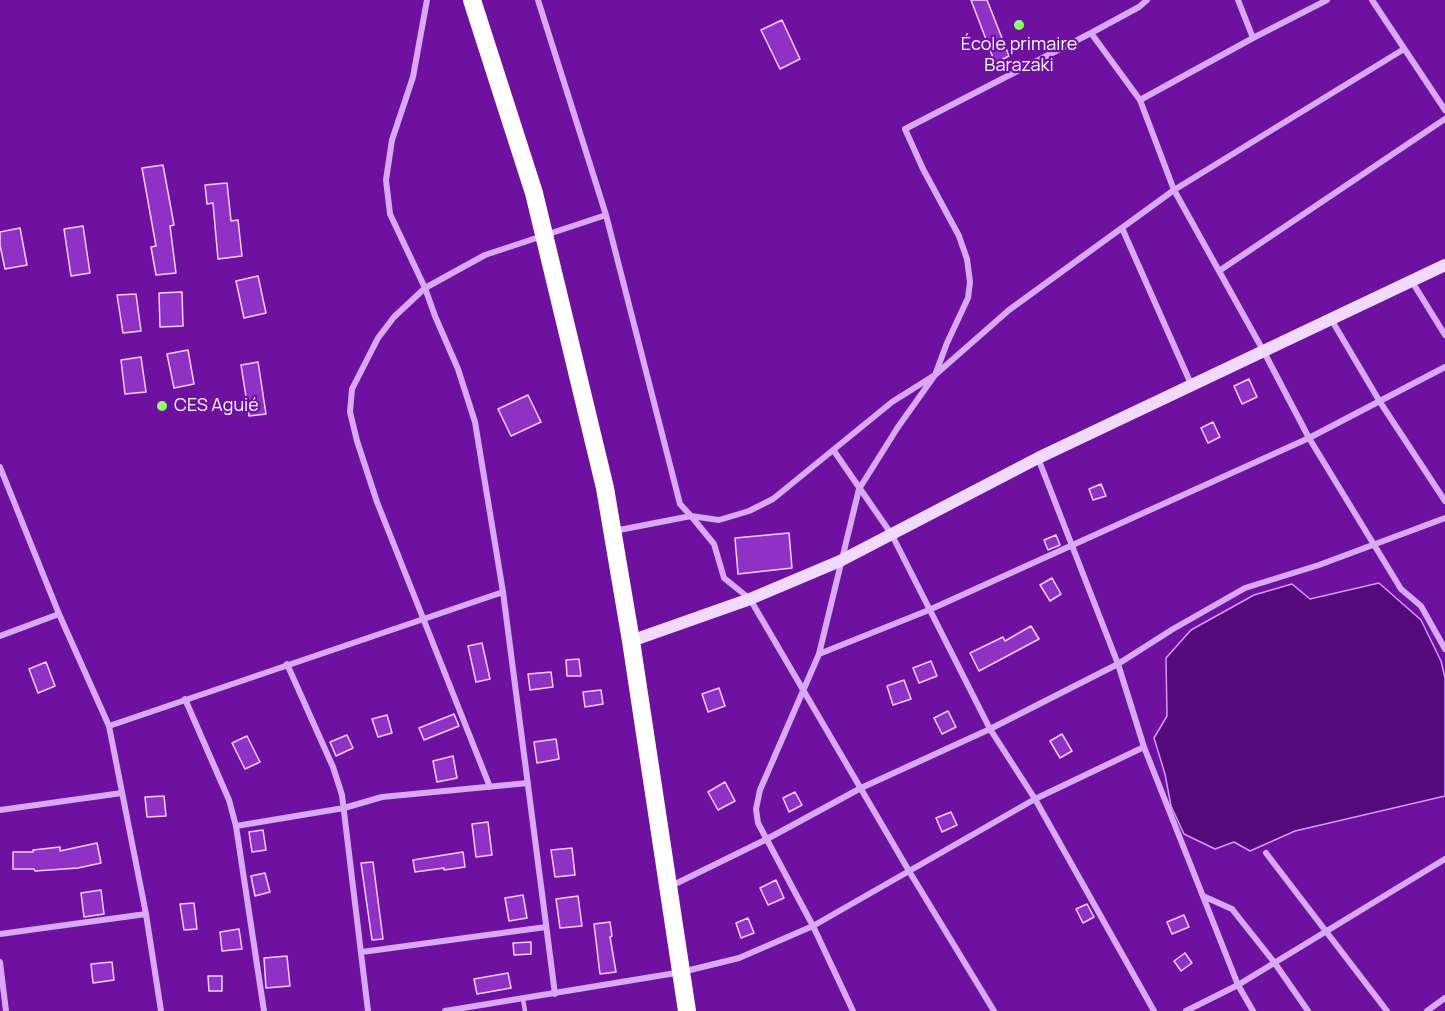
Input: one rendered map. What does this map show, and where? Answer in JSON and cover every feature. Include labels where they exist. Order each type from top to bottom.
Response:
[{"type":"highway","points":[[472,0],[534,193],[605,488],[631,641],[687,1011]]},
{"type":"street","points":[[427,0],[413,77],[392,140],[386,180],[390,214],[425,288],[458,369],[475,422],[502,592],[555,994]]},
{"type":"street","points":[[538,0],[606,215],[681,504],[714,543],[724,578],[750,599],[994,1011]]},
{"type":"street","points":[[853,1011],[813,926],[758,824],[756,809],[760,790],[819,654],[840,561],[860,489],[898,427],[935,375],[968,298],[970,282],[967,259],[959,236],[923,169],[905,129],[1091,33],[1139,7],[1147,0]]},
{"type":"street","points":[[1238,0],[1253,38]]},
{"type":"street","points":[[1140,100],[1327,0]]},
{"type":"street","points":[[1372,0],[1445,110]]},
{"type":"street","points":[[1091,33],[1140,100],[1174,190],[1309,438],[1401,589],[1421,606],[1445,649]]},
{"type":"street","points":[[612,532],[692,516],[719,520],[749,512],[773,499],[892,402],[935,375],[1009,310],[1174,190],[1404,49]]},
{"type":"street","points":[[1218,271],[1445,119]]},
{"type":"street","points":[[490,788],[377,502],[350,412],[352,388],[378,338],[393,317],[425,288],[485,255],[606,215]]},
{"type":"street","points":[[1122,228],[1191,384]]},
{"type":"street","points":[[631,641],[750,599],[840,561],[1038,458],[1445,264]]},
{"type":"street","points":[[1411,280],[1445,335]]},
{"type":"street","points":[[1331,319],[1380,402],[1445,501]]},
{"type":"street","points":[[819,654],[929,610],[1309,438],[1445,367]]},
{"type":"street","points":[[834,451],[892,535],[990,729],[1035,799],[1154,1011]]},
{"type":"street","points":[[1038,458],[1118,664],[1144,747],[1238,984],[1253,1011]]},
{"type":"street","points":[[0,467],[59,614],[109,726],[146,914],[161,1011]]},
{"type":"street","points":[[669,888],[767,839],[861,788],[990,729],[1118,664],[1173,628],[1245,588],[1320,565],[1445,518]]},
{"type":"street","points":[[109,726],[502,592]]},
{"type":"street","points":[[0,636],[59,614]]},
{"type":"street","points":[[287,664],[333,767],[344,808],[368,1011]]},
{"type":"street","points":[[185,699],[229,800],[236,826],[264,1011]]},
{"type":"street","points":[[445,1011],[682,972],[739,958],[813,926],[1035,799],[1144,747]]},
{"type":"street","points":[[236,826],[344,808],[382,797],[528,783]]},
{"type":"street","points":[[0,810],[122,793]]},
{"type":"street","points":[[1266,853],[1387,1011]]},
{"type":"street","points":[[1186,1011],[1238,984],[1445,859]]},
{"type":"street","points":[[1203,896],[1232,909],[1274,962],[1308,1011]]},
{"type":"street","points":[[0,934],[146,914]]},
{"type":"street","points":[[362,952],[546,927]]},
{"type":"street","points":[[0,962],[6,1011]]},
{"type":"street","points":[[1427,1011],[1445,998]]},
{"type":"lane","points":[[523,999],[525,1011]]},
{"type":"shaded area","points":[[1379,583],[1421,620],[1441,661],[1445,678],[1445,796],[1295,831],[1250,851],[1234,842],[1215,849],[1184,834],[1171,806],[1165,774],[1154,738],[1167,716],[1166,658],[1191,630],[1254,595],[1292,584],[1310,599]]},
{"type":"building","points":[[971,0],[987,0],[1009,56],[995,63]]},
{"type":"building","points":[[782,20],[800,59],[780,69],[761,30]]},
{"type":"building","points":[[163,165],[174,225],[170,226],[176,273],[156,275],[151,247],[156,246],[142,168]]},
{"type":"building","points":[[227,183],[231,221],[238,220],[242,256],[218,259],[213,203],[207,204],[205,185]]},
{"type":"building","points":[[83,226],[90,273],[71,276],[64,229]]},
{"type":"building","points":[[20,228],[27,265],[5,269],[0,232]]},
{"type":"building","points":[[258,276],[266,313],[244,318],[236,281]]},
{"type":"building","points":[[182,292],[183,326],[160,327],[159,293]]},
{"type":"building","points":[[136,294],[141,331],[123,333],[117,295]]},
{"type":"building","points":[[188,350],[194,384],[174,388],[167,354]]},
{"type":"building","points":[[141,357],[146,392],[125,394],[121,360]]},
{"type":"building","points":[[258,362],[266,414],[249,416],[241,365]]},
{"type":"building","points":[[1249,379],[1257,397],[1242,404],[1234,386]]},
{"type":"building","points":[[528,395],[541,422],[511,436],[498,409]]},
{"type":"building","points":[[1213,422],[1220,437],[1208,443],[1201,428]]},
{"type":"building","points":[[1101,484],[1106,496],[1093,500],[1089,489]]},
{"type":"building","points":[[789,533],[792,568],[738,574],[735,538]]},
{"type":"building","points":[[1056,535],[1060,545],[1048,550],[1044,540]]},
{"type":"building","points":[[1052,578],[1061,594],[1050,601],[1040,585]]},
{"type":"building","points":[[1031,626],[1039,639],[979,671],[970,653],[1003,637],[1005,641]]},
{"type":"building","points":[[482,643],[490,679],[476,682],[468,646]]},
{"type":"building","points":[[579,659],[581,676],[567,676],[566,660]]},
{"type":"building","points":[[931,661],[937,676],[919,683],[913,668]]},
{"type":"building","points":[[46,662],[55,686],[38,693],[29,669]]},
{"type":"building","points":[[551,672],[553,687],[530,690],[528,674]]},
{"type":"building","points":[[904,680],[911,699],[893,705],[887,686]]},
{"type":"building","points":[[719,688],[725,706],[708,712],[702,694]]},
{"type":"building","points":[[601,690],[603,704],[585,707],[583,692]]},
{"type":"building","points":[[948,711],[956,727],[942,734],[934,718]]},
{"type":"building","points":[[454,714],[459,726],[424,740],[419,728]]},
{"type":"building","points":[[387,715],[392,733],[378,737],[372,719]]},
{"type":"building","points":[[1062,734],[1072,751],[1060,758],[1050,741]]},
{"type":"building","points":[[347,735],[353,748],[336,756],[330,742]]},
{"type":"building","points":[[247,736],[260,762],[245,769],[232,743]]},
{"type":"building","points":[[556,739],[559,759],[537,763],[534,742]]},
{"type":"building","points":[[453,756],[457,778],[437,782],[433,761]]},
{"type":"building","points":[[725,782],[735,801],[718,810],[708,792]]},
{"type":"building","points":[[795,792],[802,805],[789,812],[783,798]]},
{"type":"building","points":[[164,796],[166,816],[147,817],[145,797]]},
{"type":"building","points":[[951,812],[957,825],[942,832],[936,818]]},
{"type":"building","points":[[488,822],[492,855],[476,857],[472,824]]},
{"type":"building","points":[[263,830],[266,850],[252,852],[249,832]]},
{"type":"building","points":[[97,843],[101,863],[78,868],[35,871],[34,869],[13,869],[13,852],[33,852],[33,850],[60,847],[60,851]]},
{"type":"building","points":[[572,848],[575,875],[555,877],[551,850]]},
{"type":"building","points":[[463,852],[465,867],[415,872],[413,860]]},
{"type":"building","points":[[373,862],[383,939],[372,940],[361,863]]},
{"type":"building","points":[[265,873],[270,892],[255,896],[251,876]]},
{"type":"building","points":[[776,880],[784,898],[768,905],[760,888]]},
{"type":"building","points":[[101,890],[104,914],[84,917],[81,893]]},
{"type":"building","points":[[523,895],[527,918],[509,921],[505,898]]},
{"type":"building","points":[[578,896],[582,926],[560,928],[556,899]]},
{"type":"building","points":[[194,903],[197,929],[184,930],[180,904]]},
{"type":"building","points":[[1087,904],[1094,917],[1083,923],[1076,909]]},
{"type":"building","points":[[1184,915],[1189,927],[1172,934],[1167,922]]},
{"type":"building","points":[[748,918],[754,933],[741,938],[736,923]]},
{"type":"building","points":[[610,922],[616,972],[600,974],[594,924]]},
{"type":"building","points":[[239,929],[242,949],[222,951],[220,932]]},
{"type":"building","points":[[531,942],[531,954],[514,955],[513,943]]},
{"type":"building","points":[[1185,953],[1192,963],[1181,971],[1174,961]]},
{"type":"building","points":[[287,956],[290,986],[266,988],[264,958]]},
{"type":"building","points":[[112,962],[114,980],[93,983],[91,964]]},
{"type":"building","points":[[508,973],[511,988],[477,994],[474,979]]},
{"type":"building","points":[[208,976],[222,976],[222,991],[209,991]]},
{"type":"place","name":"École primaire Barazaki","points":[[1019,25]]},
{"type":"place","name":"CES Aguié","points":[[162,406]]}]
